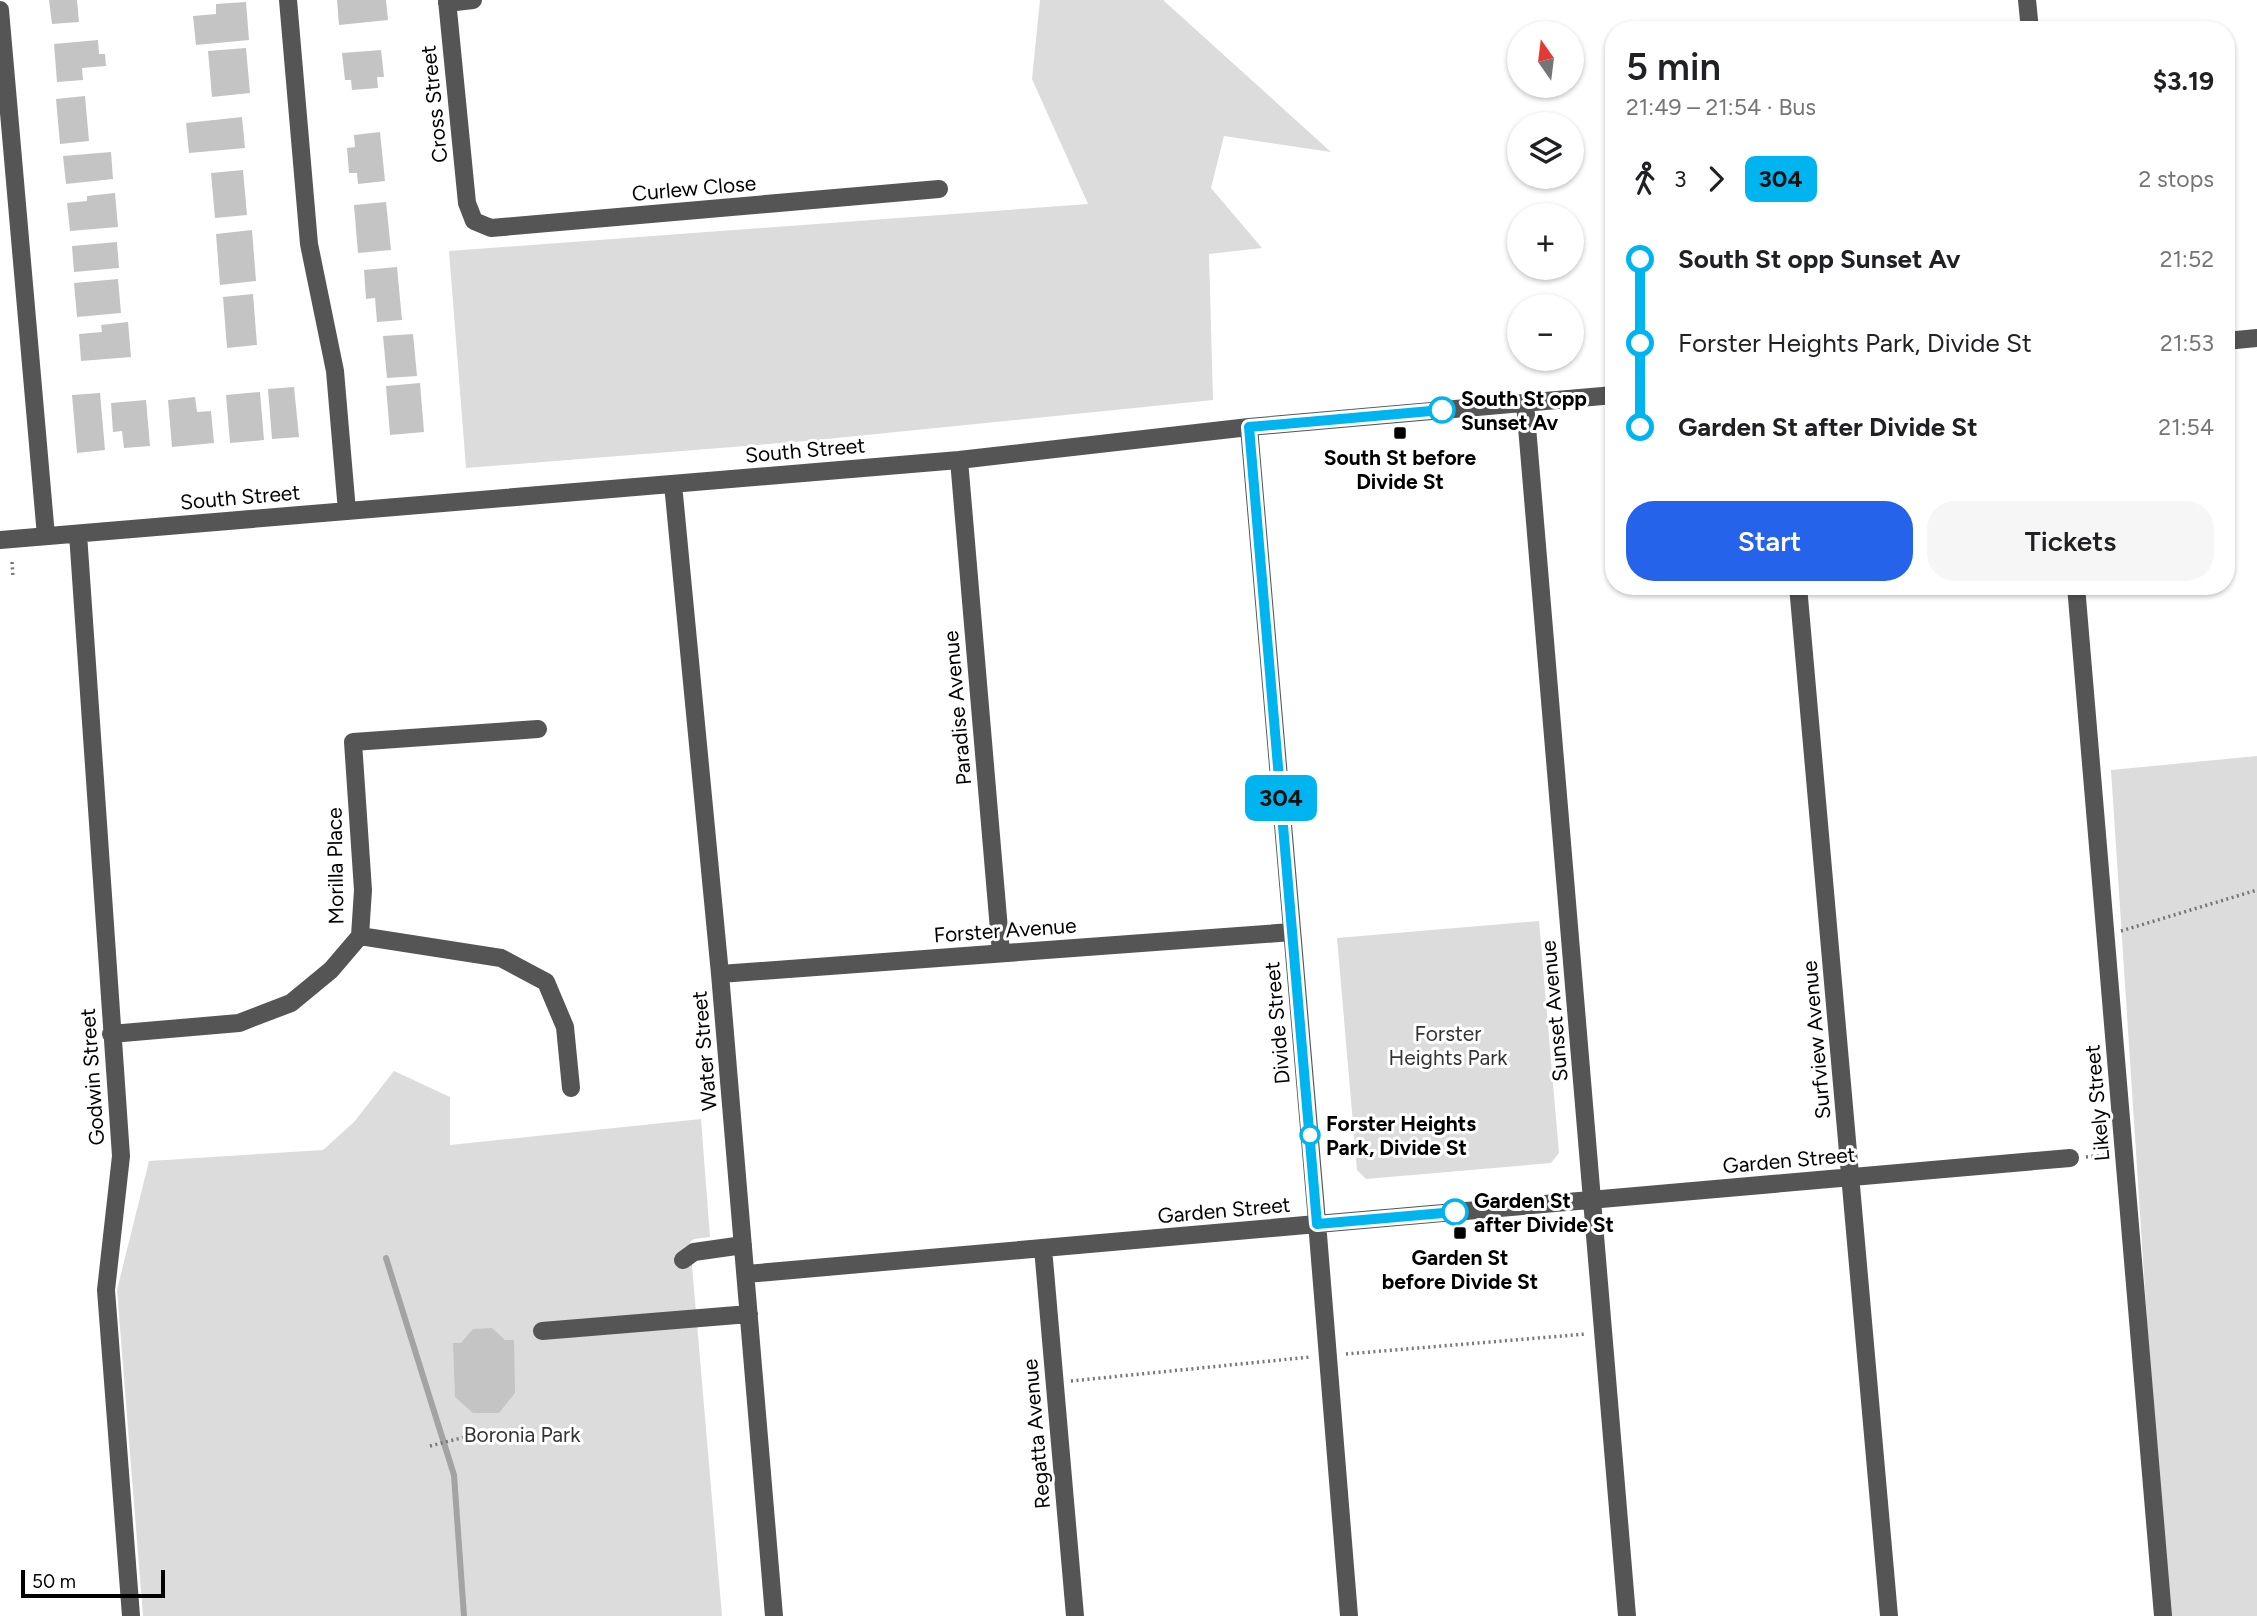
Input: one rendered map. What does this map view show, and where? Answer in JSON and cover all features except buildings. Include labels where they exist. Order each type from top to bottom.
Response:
[{"type":"street","points":[[288,0],[309,244],[335,371],[347,511]]},
{"type":"street","points":[[447,1],[473,0]]},
{"type":"street","points":[[2027,0],[2029,21]]},
{"type":"street","name":"Cross Street","points":[[447,1],[467,203]]},
{"type":"street","points":[[0,10],[46,536]]},
{"type":"street","name":"Curlew Close","points":[[467,203],[474,220],[491,228],[939,189]]},
{"type":"street","points":[[2235,340],[2257,338]]},
{"type":"street","name":"South Street","points":[[0,540],[959,460],[1249,427],[1605,396]]},
{"type":"street","name":"Sunset Avenue","points":[[1525,403],[1627,1616]]},
{"type":"street","name":"Divide Street","points":[[1249,427],[1349,1616]]},
{"type":"street","name":"Paradise Avenue","points":[[959,460],[1001,953]]},
{"type":"street","name":"Water Street","points":[[673,484],[720,974],[774,1616]]},
{"type":"street","name":"Godwin Street","points":[[78,534],[121,1156],[106,1290],[131,1616]]},
{"type":"street","name":"Surfview Avenue","points":[[1799,595],[1889,1616]]},
{"type":"street","name":"Likely Street","points":[[2077,595],[2163,1616]]},
{"type":"street","name":"Morilla Place","points":[[111,1034],[239,1023],[290,1003],[331,970],[360,936],[363,890],[353,742],[538,729]]},
{"type":"street","name":"Forster Avenue","points":[[720,974],[1293,932]]},
{"type":"street","points":[[360,936],[501,958],[546,982],[565,1027],[571,1088]]},
{"type":"street","name":"Garden Street","points":[[746,1274],[2070,1158]]},
{"type":"street","points":[[683,1259],[694,1252],[743,1245]]},
{"type":"street","name":"Regatta Avenue","points":[[1043,1248],[1075,1616]]},
{"type":"street","points":[[542,1331],[749,1314]]},
{"type":"path","points":[[12,562],[13,577]]},
{"type":"path","points":[[2105,934],[2134,929],[2257,890]]},
{"type":"path","points":[[2070,1158],[2124,1154]]},
{"type":"path","points":[[430,1446],[465,1437]]},
{"type":"green space","points":[[1040,0],[1163,0],[1331,152],[1224,136],[1211,188],[1262,248],[1209,254],[1213,400],[807,441],[466,468],[449,251],[1088,204],[1032,79]]},
{"type":"green space","points":[[2257,756],[2257,1616],[2170,1616],[2153,1412],[2111,770]]},
{"type":"green space","name":"Forster Heights Park","points":[[1539,921],[1559,1153],[1551,1163],[1366,1179],[1357,1170],[1337,938]]},
{"type":"green space","name":"Boronia Park","points":[[394,1071],[450,1097],[450,1145],[701,1119],[710,1237],[690,1242],[722,1616],[143,1616],[117,1290],[149,1161],[323,1150],[354,1122]]},
{"type":"waterway","points":[[386,1258],[454,1475],[464,1616]]},
{"type":"bus line","name":"304","points":[[1442,410],[1249,427],[1317,1224],[1455,1212]]},
{"type":"place","name":"South St opp Sunset Av","points":[[1442,410]]},
{"type":"place","name":"South St before Divide St","points":[[1400,433]]},
{"type":"place","name":"Forster Heights Park, Divide St","points":[[1310,1135]]},
{"type":"place","name":"Garden St after Divide St","points":[[1455,1212]]},
{"type":"place","name":"Garden St before Divide St","points":[[1460,1233]]}]
